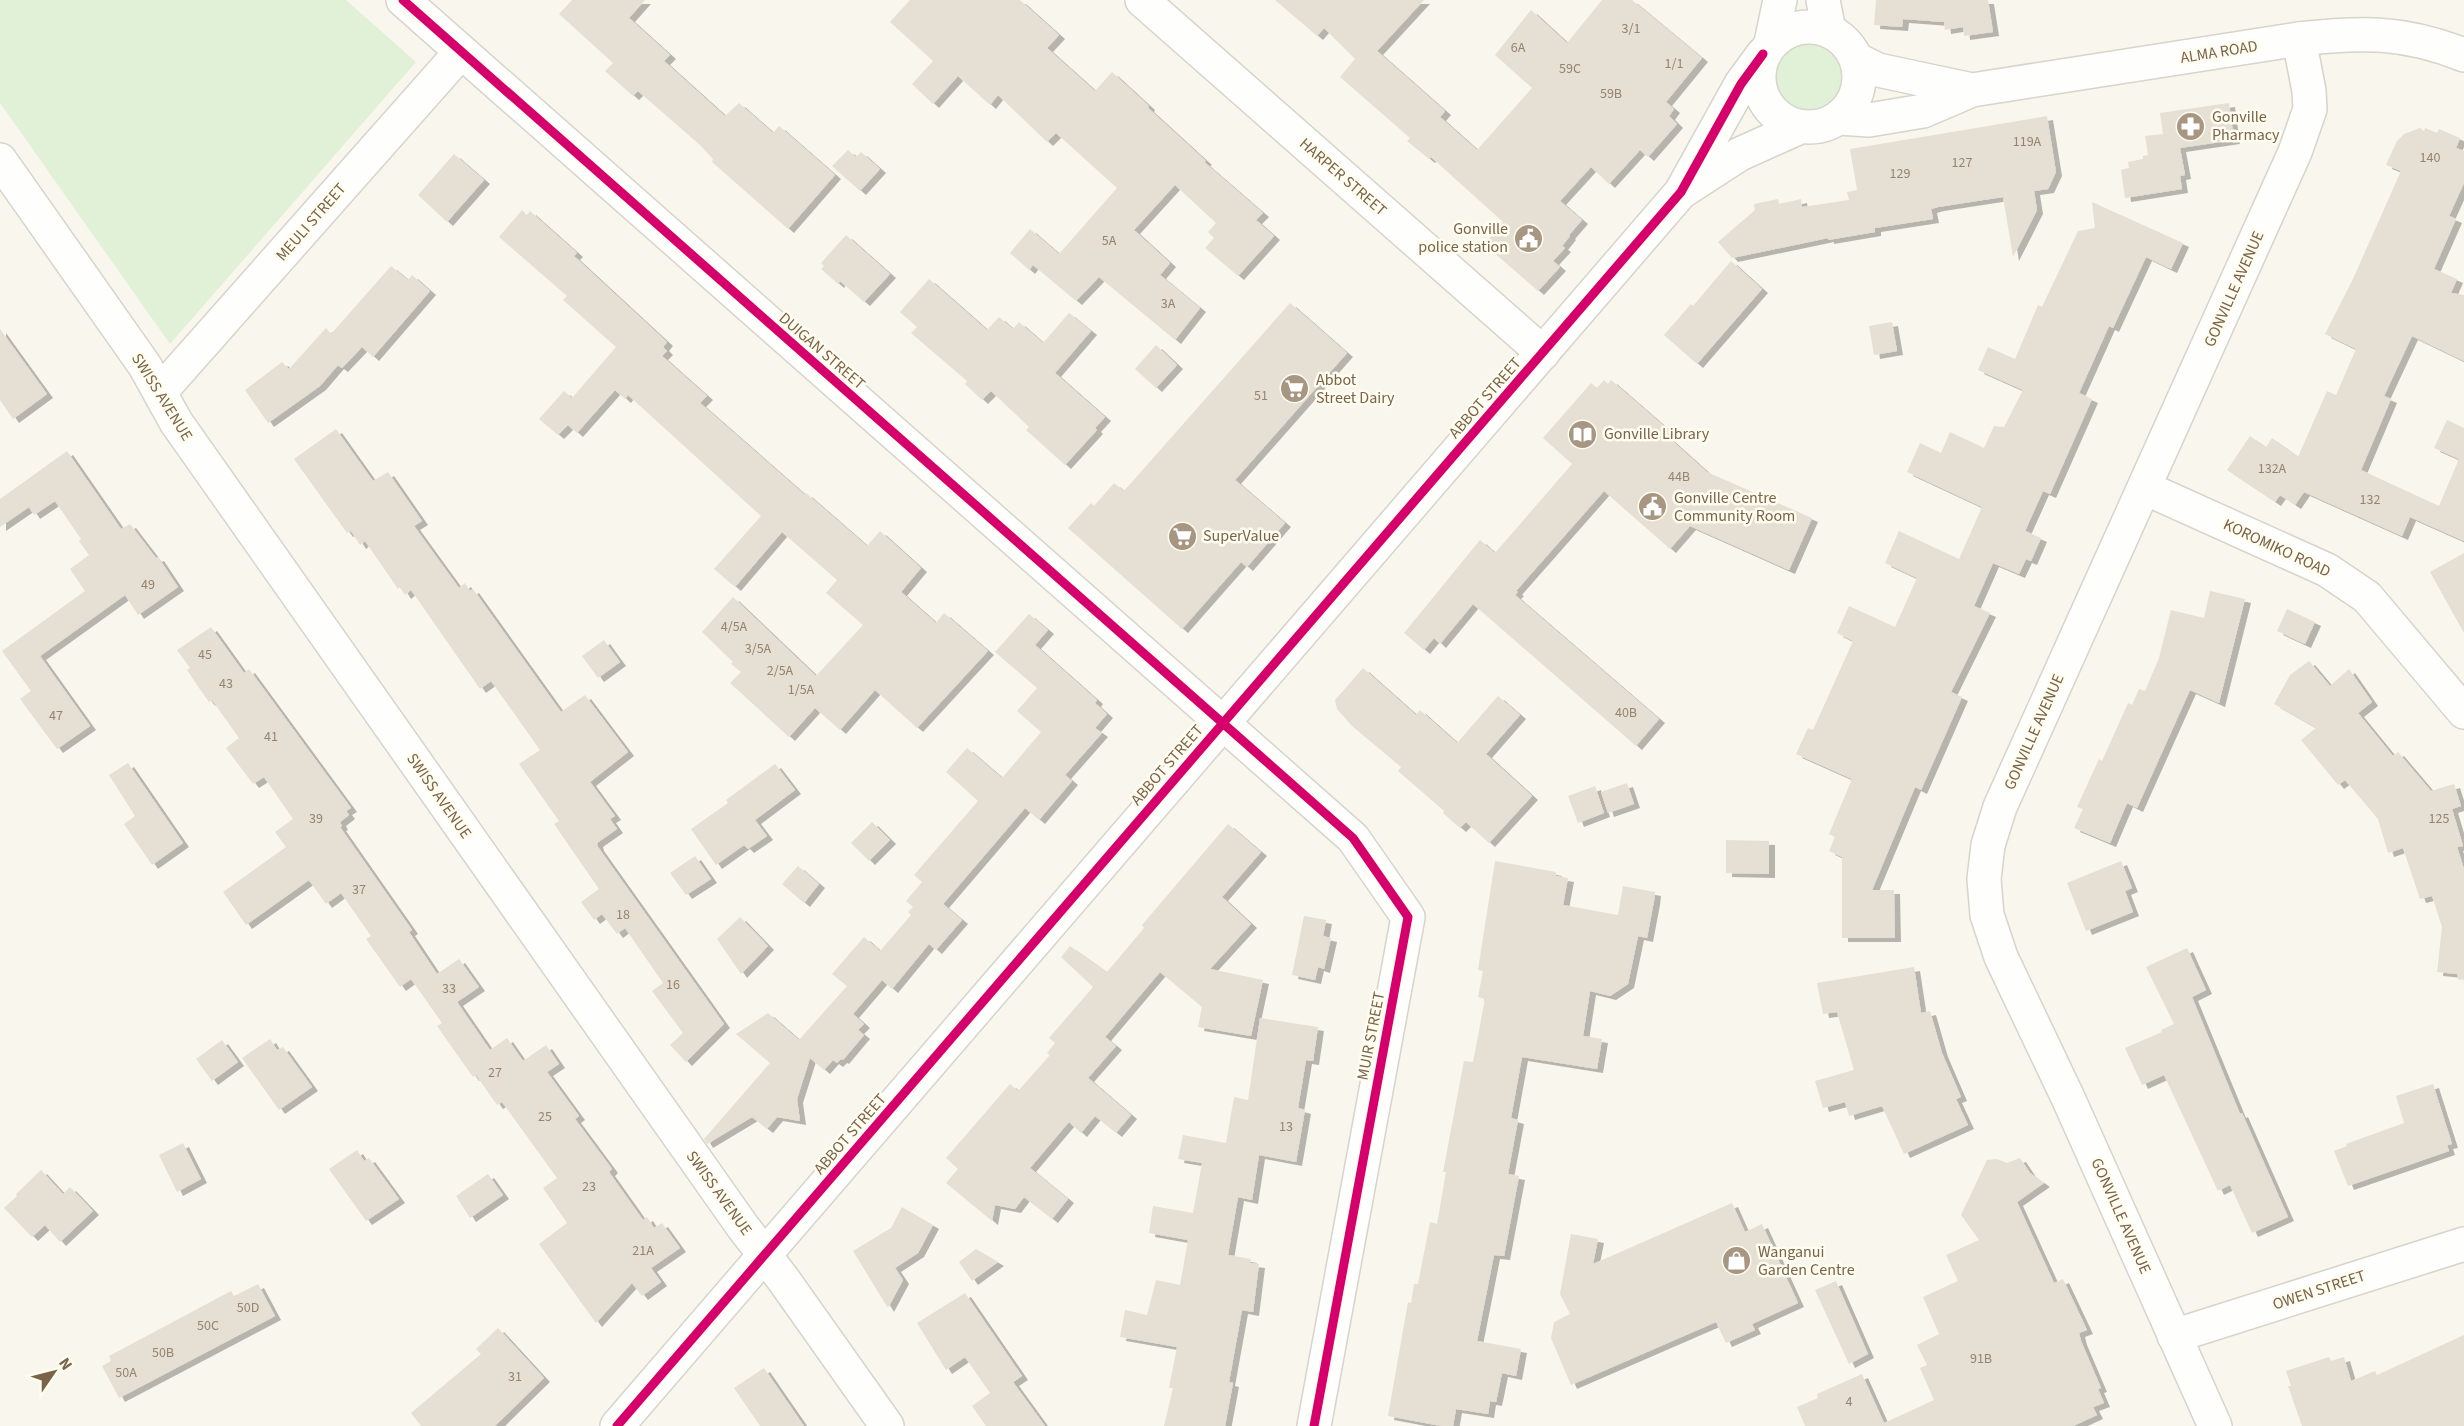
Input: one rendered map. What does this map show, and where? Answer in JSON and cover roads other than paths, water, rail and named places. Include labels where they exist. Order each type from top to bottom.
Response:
[{"type":"street","name":"DUIGAN STREET","points":[[403,0],[1222,724]]},
{"type":"street","name":"HARPER STREET","points":[[1142,0],[1543,353]]},
{"type":"street","points":[[1767,48],[1783,34],[1799,27],[1814,27],[1826,16],[1840,38],[1850,47],[1856,59],[1859,76],[1857,92],[1849,107],[1838,118],[1813,127],[1800,127],[1785,122],[1772,112],[1763,99],[1758,70],[1767,48],[1780,0]]},
{"type":"street","name":"ALMA ROAD","points":[[1838,118],[1869,120],[1923,111],[1972,90],[2299,39],[2352,33],[2413,38],[2464,55]]},
{"type":"street","name":"GONVILLE AVENUE","points":[[2215,1426],[2069,1100],[2001,957],[1987,915],[1984,879],[1988,845],[2000,807],[2145,488],[2306,123],[2310,109],[2309,91],[2299,39]]},
{"type":"street","name":"ABBOT STREET","points":[[617,1426],[1681,192],[1741,84],[1767,48]]},
{"type":"street","name":"MEULI STREET","points":[[160,392],[461,52]]},
{"type":"street","name":"ALMA ROAD","points":[[1856,59],[1878,69],[1972,90]]},
{"type":"street","name":"ABBOT STREET","points":[[1681,192],[1740,154],[1800,127]]},
{"type":"street","name":"SWISS AVENUE","points":[[0,160],[145,366],[176,422],[743,1227],[887,1426]]},
{"type":"street","name":"KOROMIKO ROAD","points":[[2145,488],[2327,570],[2367,597],[2464,712]]},
{"type":"street","name":"MUIR STREET","points":[[1222,724],[1353,838],[1408,917],[1314,1426]]},
{"type":"street","name":"OWEN STREET","points":[[2174,1336],[2464,1244]]},
{"type":"place","name":"Gonville Pharmacy","points":[[2191,126]]},
{"type":"place","name":"Gonville police station","points":[[1529,238]]},
{"type":"place","name":"Abbot Street Dairy","points":[[1295,389]]},
{"type":"place","name":"Gonville Library","points":[[1583,434]]},
{"type":"place","name":"Gonville Centre Community Room","points":[[1653,507]]},
{"type":"place","name":"SuperValue","points":[[1182,536]]},
{"type":"place","name":"Wanganui Garden Centre","points":[[1737,1261]]}]
